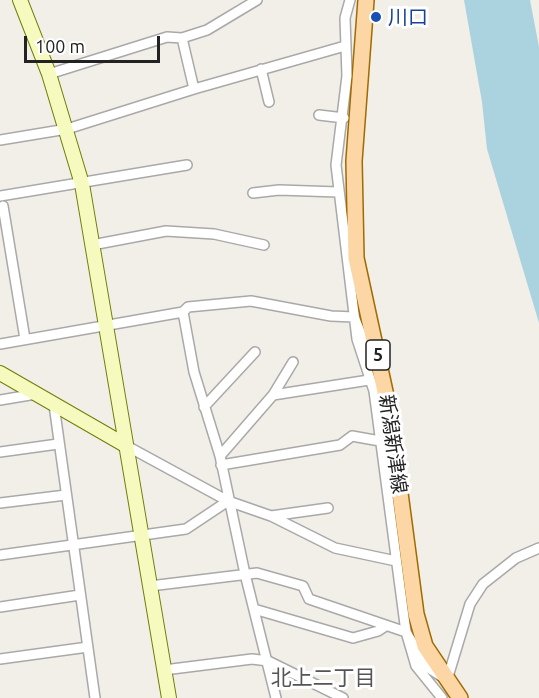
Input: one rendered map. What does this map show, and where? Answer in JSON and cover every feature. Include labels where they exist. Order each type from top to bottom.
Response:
[{"type":"main road","name":"新潟新津線","points":[[366,0],[353,195],[356,258],[381,371],[416,614],[425,646],[451,692]]},
{"type":"street","points":[[20,0],[68,129],[82,184],[169,698]]},
{"type":"street","points":[[49,74],[167,37],[182,39],[207,30],[257,0]]},
{"type":"street","points":[[350,0],[345,18],[347,76],[344,118],[336,165],[357,339],[374,390],[406,632],[416,666],[451,692]]},
{"type":"street","points":[[182,39],[194,89]]},
{"type":"street","points":[[0,140],[68,129],[194,89],[345,46]]},
{"type":"street","points":[[261,69],[269,102]]},
{"type":"street","points":[[320,115],[344,118]]},
{"type":"street","points":[[25,339],[1,201],[187,165]]},
{"type":"street","points":[[253,193],[279,190],[338,192]]},
{"type":"street","points":[[92,245],[166,231],[214,234],[264,245]]},
{"type":"street","points":[[0,344],[183,312],[188,307],[251,301],[331,316],[354,317]]},
{"type":"street","points":[[183,312],[204,407],[220,460],[244,574],[276,698]]},
{"type":"street","points":[[354,317],[373,363],[381,371]]},
{"type":"street","points":[[204,407],[255,352]]},
{"type":"street","points":[[220,460],[273,395],[293,362]]},
{"type":"street","points":[[0,372],[54,405],[228,501],[272,516],[335,548],[396,561]]},
{"type":"street","points":[[273,395],[369,380]]},
{"type":"street","points":[[0,400],[37,394]]},
{"type":"street","points":[[54,405],[94,698]]},
{"type":"street","points":[[220,460],[340,445],[352,436],[380,441]]},
{"type":"street","points":[[0,452],[58,444]]},
{"type":"street","points":[[0,503],[66,495]]},
{"type":"street","points":[[0,555],[186,530],[228,501]]},
{"type":"street","points":[[272,516],[328,508]]},
{"type":"street","points":[[451,692],[470,604],[483,584],[516,558],[539,548]]},
{"type":"street","points":[[150,586],[257,573],[303,586],[309,599],[384,627],[406,632],[427,667],[451,692]]},
{"type":"street","points":[[0,607],[80,595]]},
{"type":"street","points":[[254,609],[353,638],[384,627]]},
{"type":"street","points":[[0,659],[88,647]]},
{"type":"street","points":[[164,670],[252,659],[268,661],[343,698]]},
{"type":"water","points":[[464,0],[530,0],[539,47],[539,323],[487,149],[482,102]]},
{"type":"place","name":"川口","points":[[376,17]]},
{"type":"district","name":"北上二丁目","points":[[323,678]]}]
